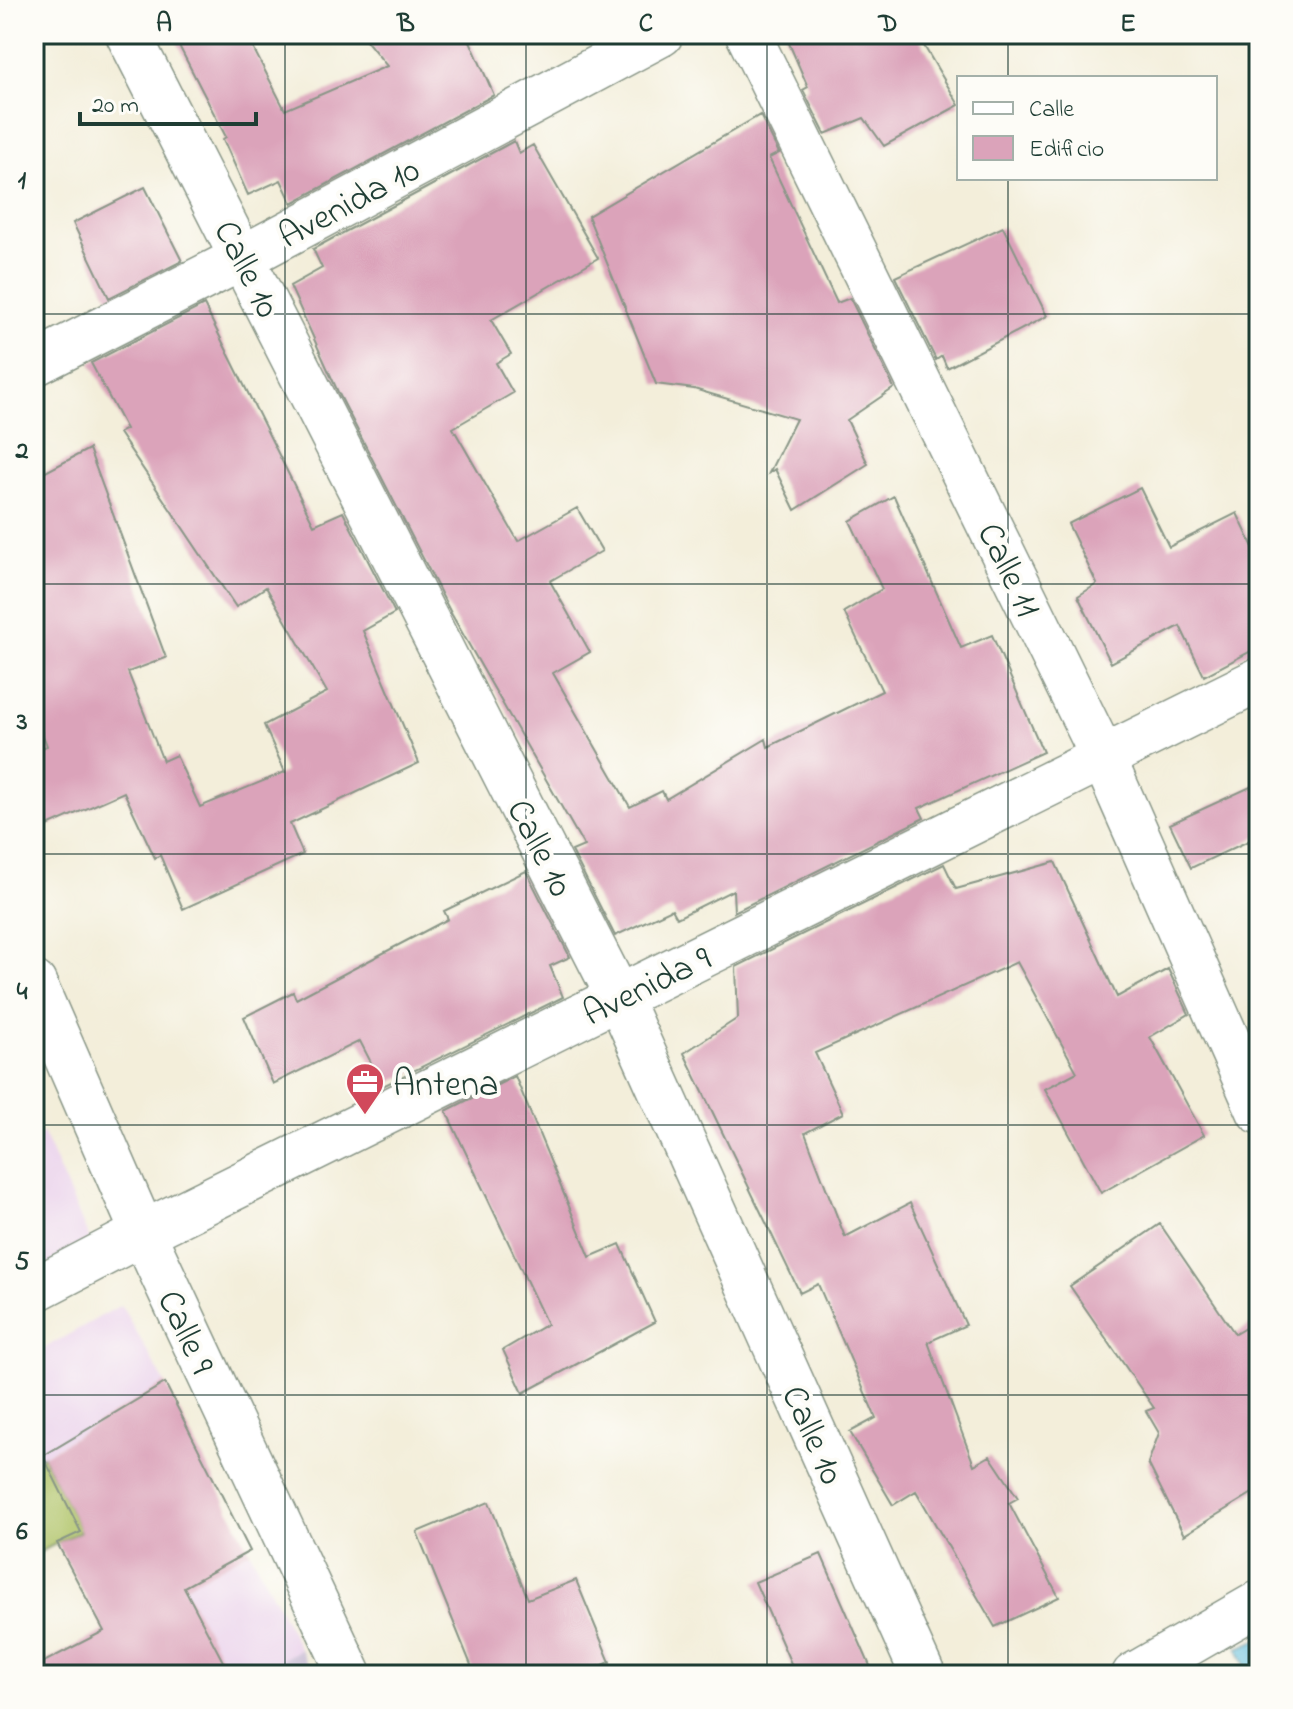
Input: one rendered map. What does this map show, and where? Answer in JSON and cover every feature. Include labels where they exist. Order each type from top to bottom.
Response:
[{"type":"street","name":"Calle 10","points":[[128,34],[619,998],[923,1675]]},
{"type":"street","name":"Avenida 10","points":[[34,364],[244,257],[661,34]]},
{"type":"street","name":"Calle 11","points":[[748,34],[1103,757],[1259,1111]]},
{"type":"street","name":"Avenida 9","points":[[34,1290],[143,1233],[1259,680]]},
{"type":"street","name":"Calle 9","points":[[34,983],[143,1233],[350,1675]]},
{"type":"street","points":[[1134,1675],[1259,1603]]},
{"type":"shaded area","points":[[43,1133],[92,1245],[34,1272],[34,1137]]},
{"type":"shaded area","points":[[121,1305],[165,1383],[34,1461],[34,1354]]},
{"type":"shaded area","points":[[250,1551],[300,1649],[259,1675],[230,1675],[184,1587]]},
{"type":"shaded area","points":[[300,1649],[313,1675],[256,1675]]},
{"type":"green space","points":[[43,1456],[81,1531],[34,1555],[34,1461]]},
{"type":"water","points":[[1259,1639],[1259,1675],[1249,1675],[1238,1648]]},
{"type":"building","points":[[173,34],[246,34],[285,110],[387,66],[361,34],[467,34],[494,95],[292,203],[281,180],[248,195],[223,139],[226,137]]},
{"type":"building","points":[[785,34],[917,34],[957,106],[884,146],[864,118],[825,134],[803,90],[808,87]]},
{"type":"building","points":[[760,115],[779,153],[769,158],[837,303],[850,298],[894,388],[847,420],[868,464],[795,510],[775,469],[769,473],[796,419],[694,389],[656,384],[588,216]]},
{"type":"building","points":[[514,141],[519,153],[533,145],[598,258],[491,320],[511,354],[496,363],[513,393],[453,428],[518,541],[577,508],[602,551],[550,581],[590,652],[553,673],[630,807],[662,791],[666,799],[766,739],[768,747],[882,691],[844,612],[882,589],[850,521],[894,496],[961,648],[992,635],[1043,752],[919,808],[924,818],[734,912],[733,890],[677,918],[672,909],[615,936],[572,851],[584,846],[452,615],[338,392],[290,286],[322,268],[313,249]]},
{"type":"building","points":[[145,187],[182,261],[109,298],[73,223]]},
{"type":"building","points":[[1003,227],[1047,316],[947,368],[942,356],[936,360],[895,277]]},
{"type":"building","points":[[204,305],[314,525],[343,512],[395,613],[363,631],[419,763],[290,824],[303,854],[183,909],[160,855],[155,858],[124,792],[34,832],[34,751],[47,746],[34,711],[34,478],[89,449],[166,658],[128,672],[163,761],[176,755],[200,807],[285,772],[264,725],[327,692],[266,587],[236,607],[119,433],[126,429],[91,363]]},
{"type":"building","points":[[1140,488],[1169,547],[1237,513],[1259,560],[1259,647],[1204,676],[1180,626],[1111,663],[1078,596],[1097,584],[1068,524]]},
{"type":"building","points":[[1259,783],[1259,836],[1191,868],[1170,824]]},
{"type":"building","points":[[1055,862],[1117,997],[1168,969],[1189,1014],[1150,1037],[1204,1135],[1101,1193],[1045,1089],[1077,1072],[1017,962],[815,1053],[843,1113],[805,1133],[845,1237],[910,1203],[966,1325],[928,1342],[974,1465],[990,1456],[1018,1498],[1009,1503],[1059,1597],[995,1627],[916,1491],[893,1505],[850,1432],[876,1418],[818,1284],[800,1293],[684,1053],[738,1018],[736,967],[944,864],[956,889]]},
{"type":"building","points":[[526,871],[570,957],[550,966],[563,997],[383,1086],[360,1041],[273,1084],[244,1017],[293,992],[296,999],[448,919],[444,911]]},
{"type":"building","points":[[515,1076],[590,1257],[620,1244],[655,1322],[523,1393],[503,1350],[547,1324],[446,1111]]},
{"type":"building","points":[[1160,1224],[1235,1334],[1259,1320],[1259,1489],[1184,1535],[1148,1463],[1159,1433],[1146,1411],[1154,1408],[1070,1286]]},
{"type":"building","points":[[165,1383],[250,1551],[184,1587],[230,1675],[34,1675],[34,1667],[104,1631],[57,1543],[81,1532],[43,1456]]},
{"type":"building","points":[[489,1502],[528,1599],[576,1580],[610,1662],[579,1675],[475,1675],[417,1532]]},
{"type":"building","points":[[821,1554],[874,1675],[796,1675],[755,1582]]},
{"type":"place","name":"Antena","points":[[365,1116]]}]
